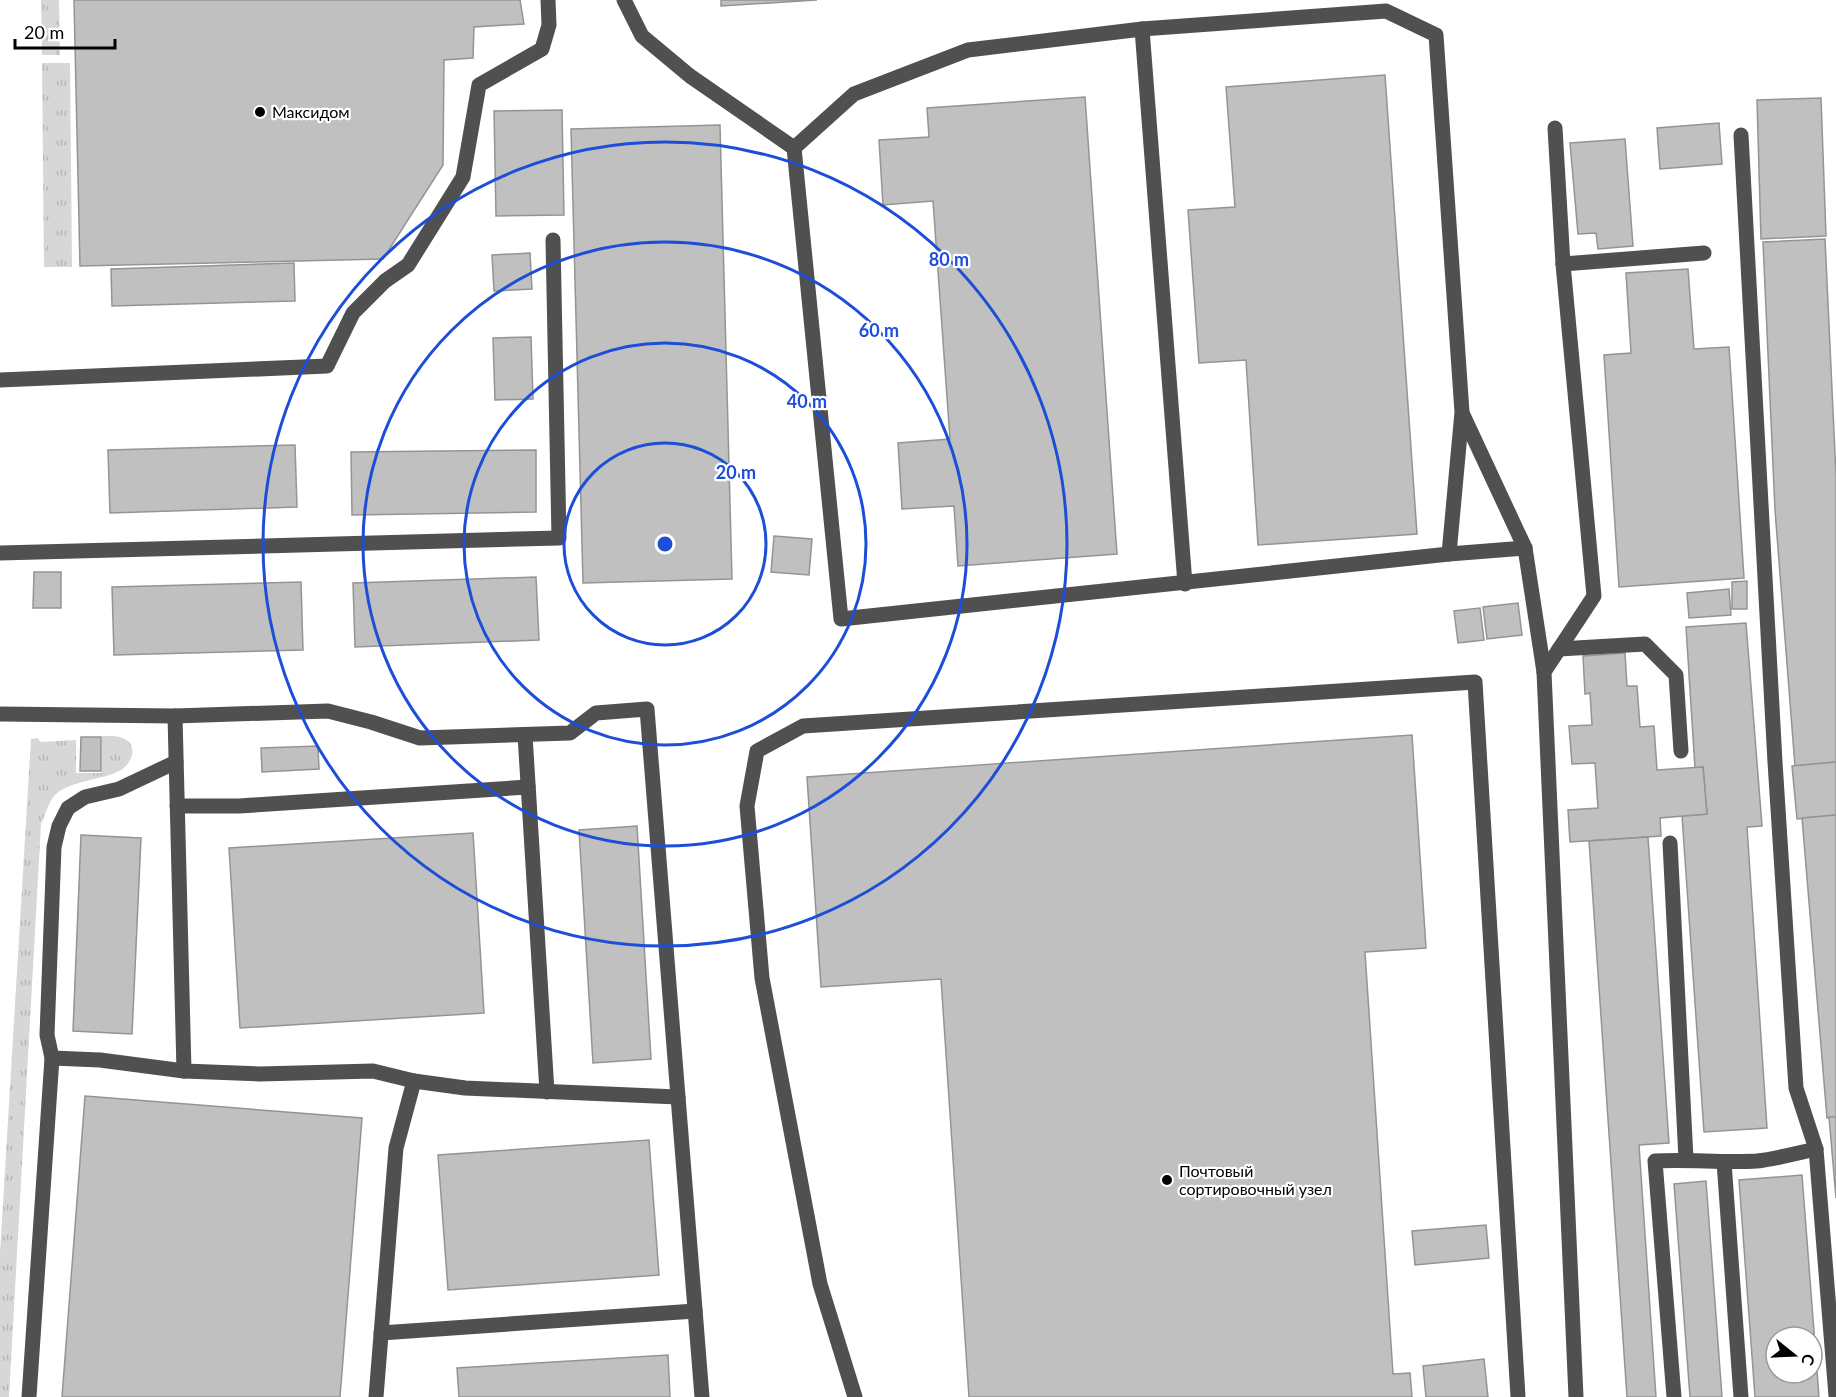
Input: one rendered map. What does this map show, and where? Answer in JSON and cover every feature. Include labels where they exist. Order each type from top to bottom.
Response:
[{"type":"lane","points":[[0,380],[327,366],[353,313],[386,281],[408,265],[463,177],[479,85],[542,49],[549,25],[548,0]]},
{"type":"lane","points":[[624,0],[642,36],[690,76],[794,148],[841,619],[1449,554],[1525,548]]},
{"type":"lane","points":[[794,148],[854,94],[968,50],[1142,29],[1386,11],[1436,35],[1462,412],[1449,554]]},
{"type":"lane","points":[[1142,29],[1185,584]]},
{"type":"lane","points":[[1544,672],[1594,596],[1563,264],[1555,128]]},
{"type":"lane","points":[[1741,135],[1775,762],[1796,1088],[1816,1149],[1836,1396]]},
{"type":"lane","points":[[0,553],[559,538],[553,240]]},
{"type":"lane","points":[[1563,264],[1704,253]]},
{"type":"lane","points":[[1462,412],[1525,548],[1544,672],[1576,1397]]},
{"type":"lane","points":[[1559,649],[1645,644],[1676,675],[1681,751]]},
{"type":"lane","points":[[855,1397],[820,1284],[762,978],[747,806],[757,751],[803,726],[1475,682],[1518,1397]]},
{"type":"lane","points":[[0,714],[175,716],[328,711],[420,738],[570,733],[596,713],[647,709],[702,1397]]},
{"type":"lane","points":[[175,716],[184,1071]]},
{"type":"lane","points":[[525,735],[547,1092]]},
{"type":"lane","points":[[29,1397],[52,1058],[47,1035],[54,847],[59,826],[68,808],[85,797],[119,789],[176,762]]},
{"type":"lane","points":[[177,806],[238,806],[528,786]]},
{"type":"lane","points":[[1670,843],[1686,1159]]},
{"type":"lane","points":[[52,1058],[100,1060],[184,1071],[260,1074],[373,1071],[414,1081],[465,1088],[678,1097]]},
{"type":"lane","points":[[376,1397],[396,1148],[414,1081]]},
{"type":"lane","points":[[1674,1397],[1654,1161],[1760,1160],[1816,1149]]},
{"type":"lane","points":[[1724,1162],[1741,1397]]},
{"type":"lane","points":[[381,1333],[695,1311]]},
{"type":"green space","points":[[41,0],[59,0],[60,55],[42,55]]},
{"type":"green space","points":[[42,63],[70,63],[72,267],[44,267]]},
{"type":"green space","points":[[102,736],[125,739],[132,747],[132,757],[129,762],[122,770],[77,783],[56,794],[41,824],[9,1397],[0,1397],[0,1253],[31,739],[38,738],[40,742],[76,740],[76,773],[102,773]]},
{"type":"building","name":"Максидом","points":[[74,0],[520,0],[524,24],[474,27],[473,58],[444,60],[443,165],[383,259],[80,266]]},
{"type":"building","points":[[721,0],[817,0],[721,6]]},
{"type":"building","points":[[1385,75],[1417,534],[1258,545],[1246,360],[1199,363],[1188,210],[1235,207],[1226,87]]},
{"type":"building","points":[[1085,97],[1117,554],[958,566],[954,506],[902,509],[898,443],[950,439],[933,201],[883,205],[879,140],[929,137],[927,108]]},
{"type":"building","points":[[1821,98],[1826,236],[1761,239],[1757,100]]},
{"type":"building","points":[[562,110],[564,215],[496,216],[494,111]]},
{"type":"building","points":[[1719,123],[1722,164],[1660,169],[1657,128]]},
{"type":"building","points":[[720,125],[732,579],[583,583],[571,129]]},
{"type":"building","points":[[1625,139],[1633,246],[1598,249],[1596,233],[1578,234],[1570,143]]},
{"type":"building","points":[[1825,239],[1836,475],[1836,762],[1795,766],[1775,510],[1763,242]]},
{"type":"building","points":[[530,253],[532,289],[494,291],[492,255]]},
{"type":"building","points":[[294,263],[295,301],[112,306],[111,269]]},
{"type":"building","points":[[1688,269],[1694,349],[1729,347],[1744,578],[1619,587],[1604,355],[1631,353],[1626,273]]},
{"type":"building","points":[[531,337],[533,399],[495,400],[493,338]]},
{"type":"building","points":[[295,445],[297,507],[110,513],[108,450]]},
{"type":"building","points":[[536,450],[536,512],[352,515],[351,452]]},
{"type":"building","points":[[774,536],[812,539],[809,575],[771,572]]},
{"type":"building","points":[[34,572],[61,572],[61,608],[33,608]]},
{"type":"building","points":[[536,577],[539,640],[355,647],[353,583]]},
{"type":"building","points":[[1747,581],[1747,609],[1732,609],[1732,582]]},
{"type":"building","points":[[301,582],[303,650],[114,655],[112,587]]},
{"type":"building","points":[[1729,589],[1731,615],[1689,618],[1687,593]]},
{"type":"building","points":[[1518,603],[1522,635],[1487,639],[1483,607]]},
{"type":"building","points":[[1480,608],[1484,640],[1458,643],[1454,611]]},
{"type":"building","points":[[1746,623],[1762,826],[1747,827],[1767,1128],[1704,1132],[1682,816],[1707,814],[1703,767],[1695,768],[1686,627]]},
{"type":"building","points":[[1625,653],[1627,686],[1637,686],[1640,727],[1654,726],[1657,770],[1703,767],[1707,814],[1660,818],[1661,836],[1570,842],[1568,810],[1598,808],[1595,763],[1572,764],[1569,726],[1592,725],[1590,693],[1585,694],[1583,656]]},
{"type":"building","name":"Почтовый сортировочный узел","points":[[1412,735],[1426,948],[1365,952],[1393,1374],[1410,1373],[1412,1397],[969,1397],[941,979],[821,987],[807,777]]},
{"type":"building","points":[[81,737],[101,737],[101,771],[80,771]]},
{"type":"building","points":[[318,746],[319,769],[262,772],[261,748]]},
{"type":"building","points":[[1836,762],[1836,815],[1797,819],[1792,766]]},
{"type":"building","points":[[1836,815],[1836,1117],[1827,1118],[1802,818]]},
{"type":"building","points":[[637,826],[651,1059],[593,1063],[579,830]]},
{"type":"building","points":[[473,833],[484,1013],[240,1028],[229,848]]},
{"type":"building","points":[[81,835],[141,838],[132,1034],[73,1031]]},
{"type":"building","points":[[1648,837],[1669,1143],[1639,1145],[1656,1397],[1627,1397],[1589,841]]},
{"type":"building","points":[[85,1096],[362,1118],[340,1397],[62,1397]]},
{"type":"building","points":[[1829,1117],[1836,1117],[1836,1198]]},
{"type":"building","points":[[649,1140],[659,1275],[448,1290],[438,1155]]},
{"type":"building","points":[[1802,1175],[1813,1325],[1764,1325],[1764,1385],[1818,1385],[1819,1397],[1755,1397],[1739,1180]]},
{"type":"building","points":[[1706,1181],[1722,1397],[1690,1397],[1674,1184]]},
{"type":"building","points":[[1486,1225],[1489,1258],[1415,1265],[1412,1231]]},
{"type":"building","points":[[668,1355],[670,1397],[459,1397],[457,1368]]},
{"type":"building","points":[[1484,1359],[1488,1397],[1426,1397],[1423,1366]]},
{"type":"place","name":"Максидом","points":[[260,112]]},
{"type":"place","name":"Почтовый сортировочный узел","points":[[1167,1180]]}]
